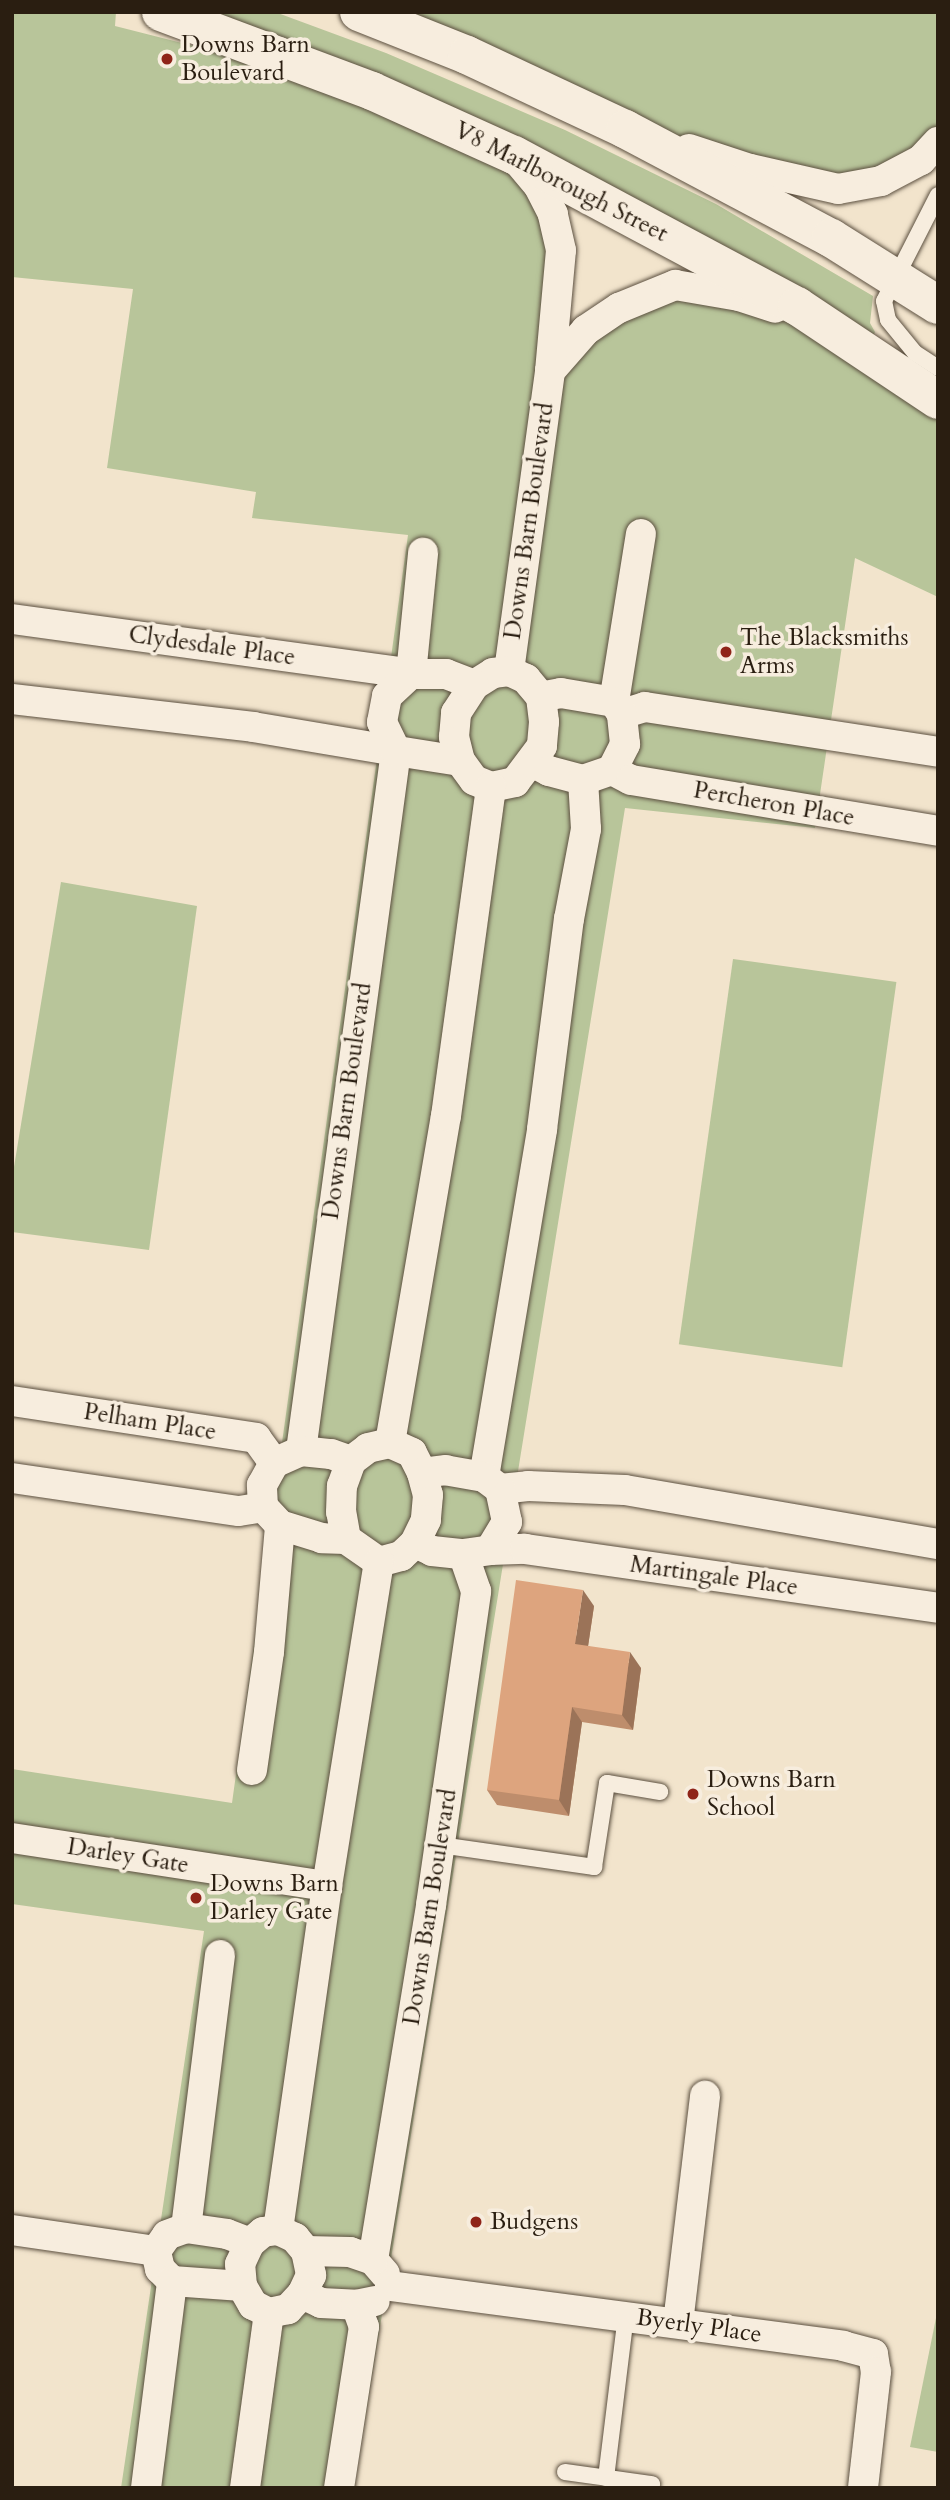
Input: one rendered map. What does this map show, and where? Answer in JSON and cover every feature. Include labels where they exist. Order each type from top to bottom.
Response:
[{"type":"main road","name":"V8 Marlborough Street","points":[[161,12],[372,91],[514,155],[706,256],[938,400]]},
{"type":"main road","points":[[359,12],[467,55],[625,129],[745,179],[831,238],[938,305]]},
{"type":"street","points":[[745,179],[838,189],[881,181],[921,160],[938,142]]},
{"type":"street","name":"Downs Barn Boulevard","points":[[509,671],[550,371],[561,250],[554,214],[538,185],[514,155]]},
{"type":"street","name":"Downs Barn Boulevard","points":[[550,371],[586,330],[631,302],[675,285],[739,296],[803,314]]},
{"type":"street","points":[[532,762],[550,771],[583,780],[612,770],[625,744],[618,708],[641,534]]},
{"type":"street","points":[[396,751],[382,722],[387,696],[411,674],[424,553]]},
{"type":"street","name":"Clydesdale Place","points":[[12,619],[411,674],[446,674],[474,685]]},
{"type":"street","points":[[509,671],[526,679],[541,697],[544,722],[541,746],[516,782],[491,787],[474,780],[460,761],[454,737],[456,713],[474,685],[492,673],[509,671]]},
{"type":"street","points":[[541,697],[561,693],[618,708],[645,707],[938,752]]},
{"type":"street","points":[[12,699],[253,727],[460,761]]},
{"type":"street","name":"Downs Barn Boulevard","points":[[272,1516],[262,1485],[287,1457],[396,751]]},
{"type":"street","name":"Percheron Place","points":[[612,770],[631,780],[938,831]]},
{"type":"street","points":[[476,1552],[507,1522],[492,1483],[569,919],[586,829],[583,780]]},
{"type":"street","points":[[390,1443],[446,1116],[491,787]]},
{"type":"street","name":"Pelham Place","points":[[12,1401],[256,1438],[287,1457]]},
{"type":"street","points":[[346,1539],[341,1512],[342,1486],[351,1461],[368,1448],[390,1443],[412,1453],[422,1473],[428,1495],[426,1520],[415,1543],[401,1556],[379,1562]]},
{"type":"street","points":[[287,1457],[331,1454],[351,1461]]},
{"type":"street","points":[[422,1473],[446,1469],[492,1483],[625,1490],[938,1544]]},
{"type":"street","points":[[12,1478],[272,1516],[322,1538],[346,1539],[379,1562]]},
{"type":"street","points":[[252,1770],[268,1652],[272,1516]]},
{"type":"street","name":"Martingale Place","points":[[415,1543],[432,1551],[525,1549],[938,1608]]},
{"type":"street","name":"Downs Barn Boulevard","points":[[373,2260],[440,1845],[476,1591],[476,1552]]},
{"type":"street","points":[[278,2230],[327,1886],[379,1562]]},
{"type":"street","name":"Darley Gate","points":[[12,1838],[327,1886]]},
{"type":"street","points":[[186,2228],[220,1955]]},
{"type":"street","points":[[678,2323],[705,2096]]},
{"type":"street","points":[[242,2286],[172,2281],[160,2269],[156,2252],[167,2235],[186,2228],[227,2234],[250,2243]]},
{"type":"street","points":[[12,2230],[156,2252]]},
{"type":"street","points":[[278,2230],[295,2238],[306,2251],[311,2274],[302,2294],[288,2309],[269,2313],[253,2305],[242,2286],[240,2264],[250,2243],[263,2232],[278,2230]]},
{"type":"street","points":[[302,2294],[321,2303],[356,2305],[374,2301],[390,2286],[384,2271],[373,2260],[350,2252],[306,2251]]},
{"type":"street","points":[[145,2488],[172,2281]]},
{"type":"street","name":"Byerly Place","points":[[390,2286],[843,2346],[873,2354],[876,2372],[863,2488]]},
{"type":"street","points":[[339,2488],[364,2327],[356,2305]]},
{"type":"street","points":[[245,2488],[269,2313]]},
{"type":"lane","points":[[938,195],[884,300],[888,320],[915,353],[938,368]]},
{"type":"lane","points":[[440,1845],[594,1867],[607,1783],[660,1792]]},
{"type":"lane","points":[[606,2478],[626,2316]]},
{"type":"lane","points":[[565,2472],[652,2484]]},
{"type":"green space","points":[[12,12],[116,12],[115,26],[372,91],[514,155],[553,214],[550,370],[675,285],[820,320],[938,400],[938,597],[855,558],[815,828],[625,808],[354,2488],[121,2488],[204,1931],[12,1904],[12,1769],[232,1803],[408,535],[252,518],[256,492],[107,468],[133,289],[12,277]]},
{"type":"green space","points":[[186,12],[275,12],[386,53],[565,130],[716,204],[873,296],[870,323],[875,332],[872,339]]},
{"type":"green space","points":[[359,12],[938,12],[938,142],[881,181],[788,179]]},
{"type":"green space","points":[[61,882],[197,906],[149,1250],[12,1232],[12,1179]]},
{"type":"green space","points":[[733,959],[896,982],[842,1367],[679,1344]]},
{"type":"green space","points":[[938,2308],[938,2452],[910,2447]]},
{"type":"building","points":[[516,1580],[583,1590],[575,1644],[630,1652],[622,1715],[572,1707],[559,1800],[487,1790]]},
{"type":"place","name":"Downs Barn Boulevard","points":[[167,59]]},
{"type":"place","name":"The Blacksmiths Arms","points":[[726,652]]},
{"type":"place","name":"Downs Barn School","points":[[693,1794]]},
{"type":"place","name":"Downs Barn Darley Gate","points":[[196,1898]]},
{"type":"place","name":"Budgens","points":[[476,2222]]}]
